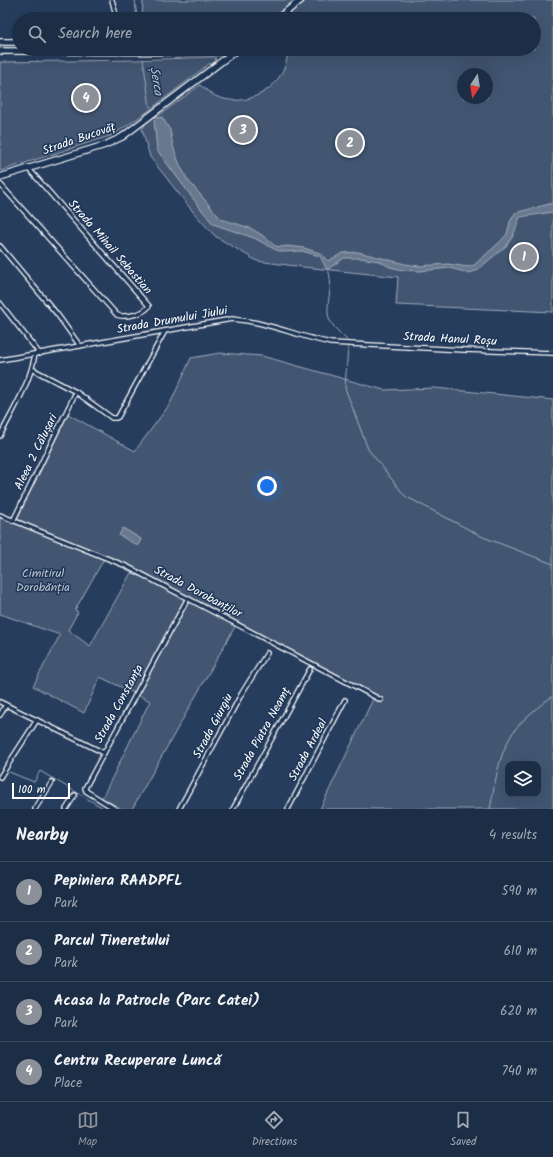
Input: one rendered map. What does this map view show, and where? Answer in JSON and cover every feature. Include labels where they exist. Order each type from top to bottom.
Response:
[{"type":"main road","points":[[286,12],[301,0]]},
{"type":"main road","points":[[0,42],[12,42]]},
{"type":"main road","points":[[0,51],[12,51]]},
{"type":"main road","name":"Strada Bucovăț","points":[[0,177],[105,144],[122,137],[228,56]]},
{"type":"street","points":[[112,0],[115,12]]},
{"type":"street","name":"Strada Mihail Sebastian","points":[[0,184],[117,315],[129,316],[146,311],[149,306],[28,168]]},
{"type":"street","points":[[0,246],[57,314],[80,346]]},
{"type":"street","points":[[0,303],[40,354]]},
{"type":"street","name":"Strada Drumului Jiului","points":[[0,360],[232,319],[257,322],[316,340],[345,344]]},
{"type":"street","points":[[32,369],[76,392],[115,419],[118,417],[165,330]]},
{"type":"street","name":"Strada Hanul Roșu","points":[[345,344],[553,353]]},
{"type":"street","points":[[0,436],[28,380],[35,354]]},
{"type":"street","name":"Aleea 2 Călușari","points":[[13,521],[76,392]]},
{"type":"street","name":"Strada Dorobanților","points":[[0,515],[126,566],[381,700]]},
{"type":"street","name":"Strada Constanța","points":[[115,809],[86,791],[85,788],[188,598]]},
{"type":"street","name":"Strada Giurgiu","points":[[179,809],[242,692],[267,653]]},
{"type":"street","name":"Strada Piatra Neamț","points":[[233,809],[310,668]]},
{"type":"street","name":"Strada Ardeal","points":[[288,809],[345,700]]},
{"type":"street","points":[[0,702],[104,753]]},
{"type":"street","points":[[0,715],[6,705]]},
{"type":"street","points":[[0,776],[37,720]]},
{"type":"street","points":[[35,809],[52,782]]},
{"type":"street","points":[[66,809],[75,795]]},
{"type":"green space","points":[[143,0],[553,0],[553,312],[396,305],[398,277],[257,261],[215,236],[194,213],[150,157],[142,129],[148,120],[161,114],[200,85],[215,96],[228,100],[241,100],[264,92],[274,84],[281,74],[287,56],[541,56],[541,12],[142,12]]},
{"type":"green space","points":[[216,58],[214,64],[209,64],[147,112],[113,135],[0,171],[0,62]]},
{"type":"green space","name":"Cimitirul Dorobănția","points":[[220,353],[262,356],[384,390],[435,388],[553,400],[553,809],[320,809],[373,699],[237,623],[132,809],[122,809],[102,798],[150,701],[100,677],[84,713],[33,686],[60,635],[0,614],[0,517],[93,554],[17,519],[68,414],[135,451],[170,404],[191,358]],"holes":[[[104,559],[132,571],[90,646],[68,630],[78,612],[75,610]]]},
{"type":"shaded area","points":[[162,117],[170,130],[173,146],[187,179],[221,219],[250,228],[262,235],[275,246],[304,248],[320,253],[328,261],[343,253],[358,252],[419,266],[448,264],[468,267],[474,265],[507,234],[510,222],[515,213],[553,203],[553,212],[520,217],[513,236],[506,246],[476,271],[468,273],[450,268],[420,271],[403,270],[390,267],[379,261],[360,258],[344,258],[328,269],[320,256],[302,251],[283,252],[276,250],[254,238],[213,224],[157,150],[154,121],[157,118]]},
{"type":"shaded area","points":[[123,528],[141,539],[138,546],[119,535]]},
{"type":"waterway","name":"Șerca","points":[[135,0],[136,12]]},
{"type":"waterway","name":"Șerca","points":[[143,59],[150,107]]},
{"type":"waterway","points":[[328,269],[330,275],[328,307],[329,317],[335,328],[347,340]]},
{"type":"waterway","points":[[348,347],[345,388],[368,449],[405,496],[483,537],[553,564]]},
{"type":"waterway","points":[[490,809],[500,761],[503,751],[512,734],[526,718],[553,696]]},
{"type":"waterway","points":[[9,772],[34,782],[40,771],[105,809]]},
{"type":"place","name":"Centru Recuperare Luncă","points":[[86,98]]},
{"type":"place","name":"Acasa la Patrocle (Parc Catei)","points":[[243,130]]},
{"type":"place","name":"Parcul Tineretului","points":[[350,143]]},
{"type":"place","name":"Pepiniera RAADPFL","points":[[524,257]]}]
